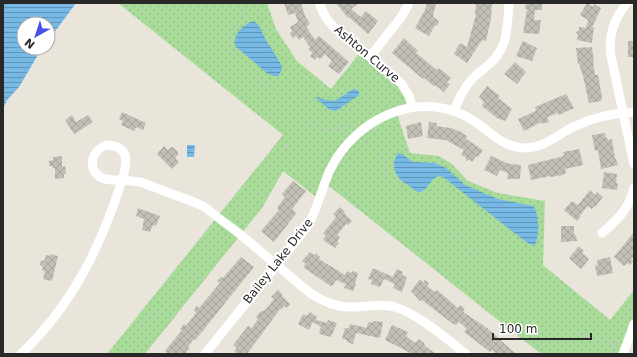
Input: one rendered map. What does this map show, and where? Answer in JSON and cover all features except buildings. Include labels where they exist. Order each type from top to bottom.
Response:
[{"type":"street","name":"Ashton Curve","points":[[318,3],[331,24],[401,83],[409,96],[412,107]]},
{"type":"street","points":[[370,57],[402,16],[409,3]]},
{"type":"street","points":[[454,111],[458,99],[466,87],[476,75],[493,61],[501,49],[505,39],[509,3]]},
{"type":"street","points":[[627,3],[615,21],[611,31],[610,44],[611,56],[634,164]]},
{"type":"street","name":"Bailey Lake Drive","points":[[205,354],[310,221],[318,206],[331,168],[347,145],[364,129],[384,116],[412,107],[434,106],[454,111],[472,119],[500,141],[509,145],[524,148],[543,144],[572,128],[591,120],[634,112]]},
{"type":"street","points":[[21,354],[56,315],[79,281],[101,238],[122,180],[140,182],[191,201],[207,210],[228,225],[310,293],[329,303],[343,307],[394,307],[406,312],[431,328],[466,354]]},
{"type":"street","points":[[602,233],[626,209],[634,188]]},
{"type":"street","points":[[623,354],[634,324]]},
{"type":"path","points":[[244,3],[240,19],[229,37],[228,45],[232,54],[239,63],[320,127],[329,131],[360,124]]},
{"type":"path","points":[[126,354],[144,324],[180,295],[192,283],[208,254],[228,225],[263,189],[274,164],[292,137],[312,121]]},
{"type":"path","points":[[368,134],[377,143],[382,151],[387,177],[396,188],[571,330],[578,334],[614,345]]},
{"type":"path","points":[[611,354],[623,322],[634,300]]},
{"type":"green space","points":[[118,3],[267,3],[276,29],[297,61],[331,89],[362,50],[398,80],[412,107],[396,111],[410,153],[439,156],[452,164],[468,181],[498,193],[545,201],[543,265],[610,320],[634,290],[634,316],[620,354],[541,354],[325,183],[320,200],[283,171],[262,208],[145,354],[107,354],[283,135]]},
{"type":"water","points":[[3,3],[76,3],[56,30],[56,16],[16,16],[16,56],[37,56],[19,87],[7,100],[3,109]]},
{"type":"water","points":[[253,21],[258,24],[281,64],[282,70],[278,76],[273,76],[267,73],[235,46],[237,34],[246,25]]},
{"type":"water","points":[[354,89],[359,91],[359,95],[336,111],[330,110],[316,98],[318,97],[325,100],[334,101]]},
{"type":"water","points":[[187,145],[195,145],[194,157],[187,157]]},
{"type":"water","points":[[398,153],[402,154],[413,162],[435,163],[446,168],[465,185],[498,199],[533,206],[538,219],[535,245],[529,244],[443,177],[436,177],[425,189],[418,192],[416,191],[398,177],[394,169],[394,162]]}]
